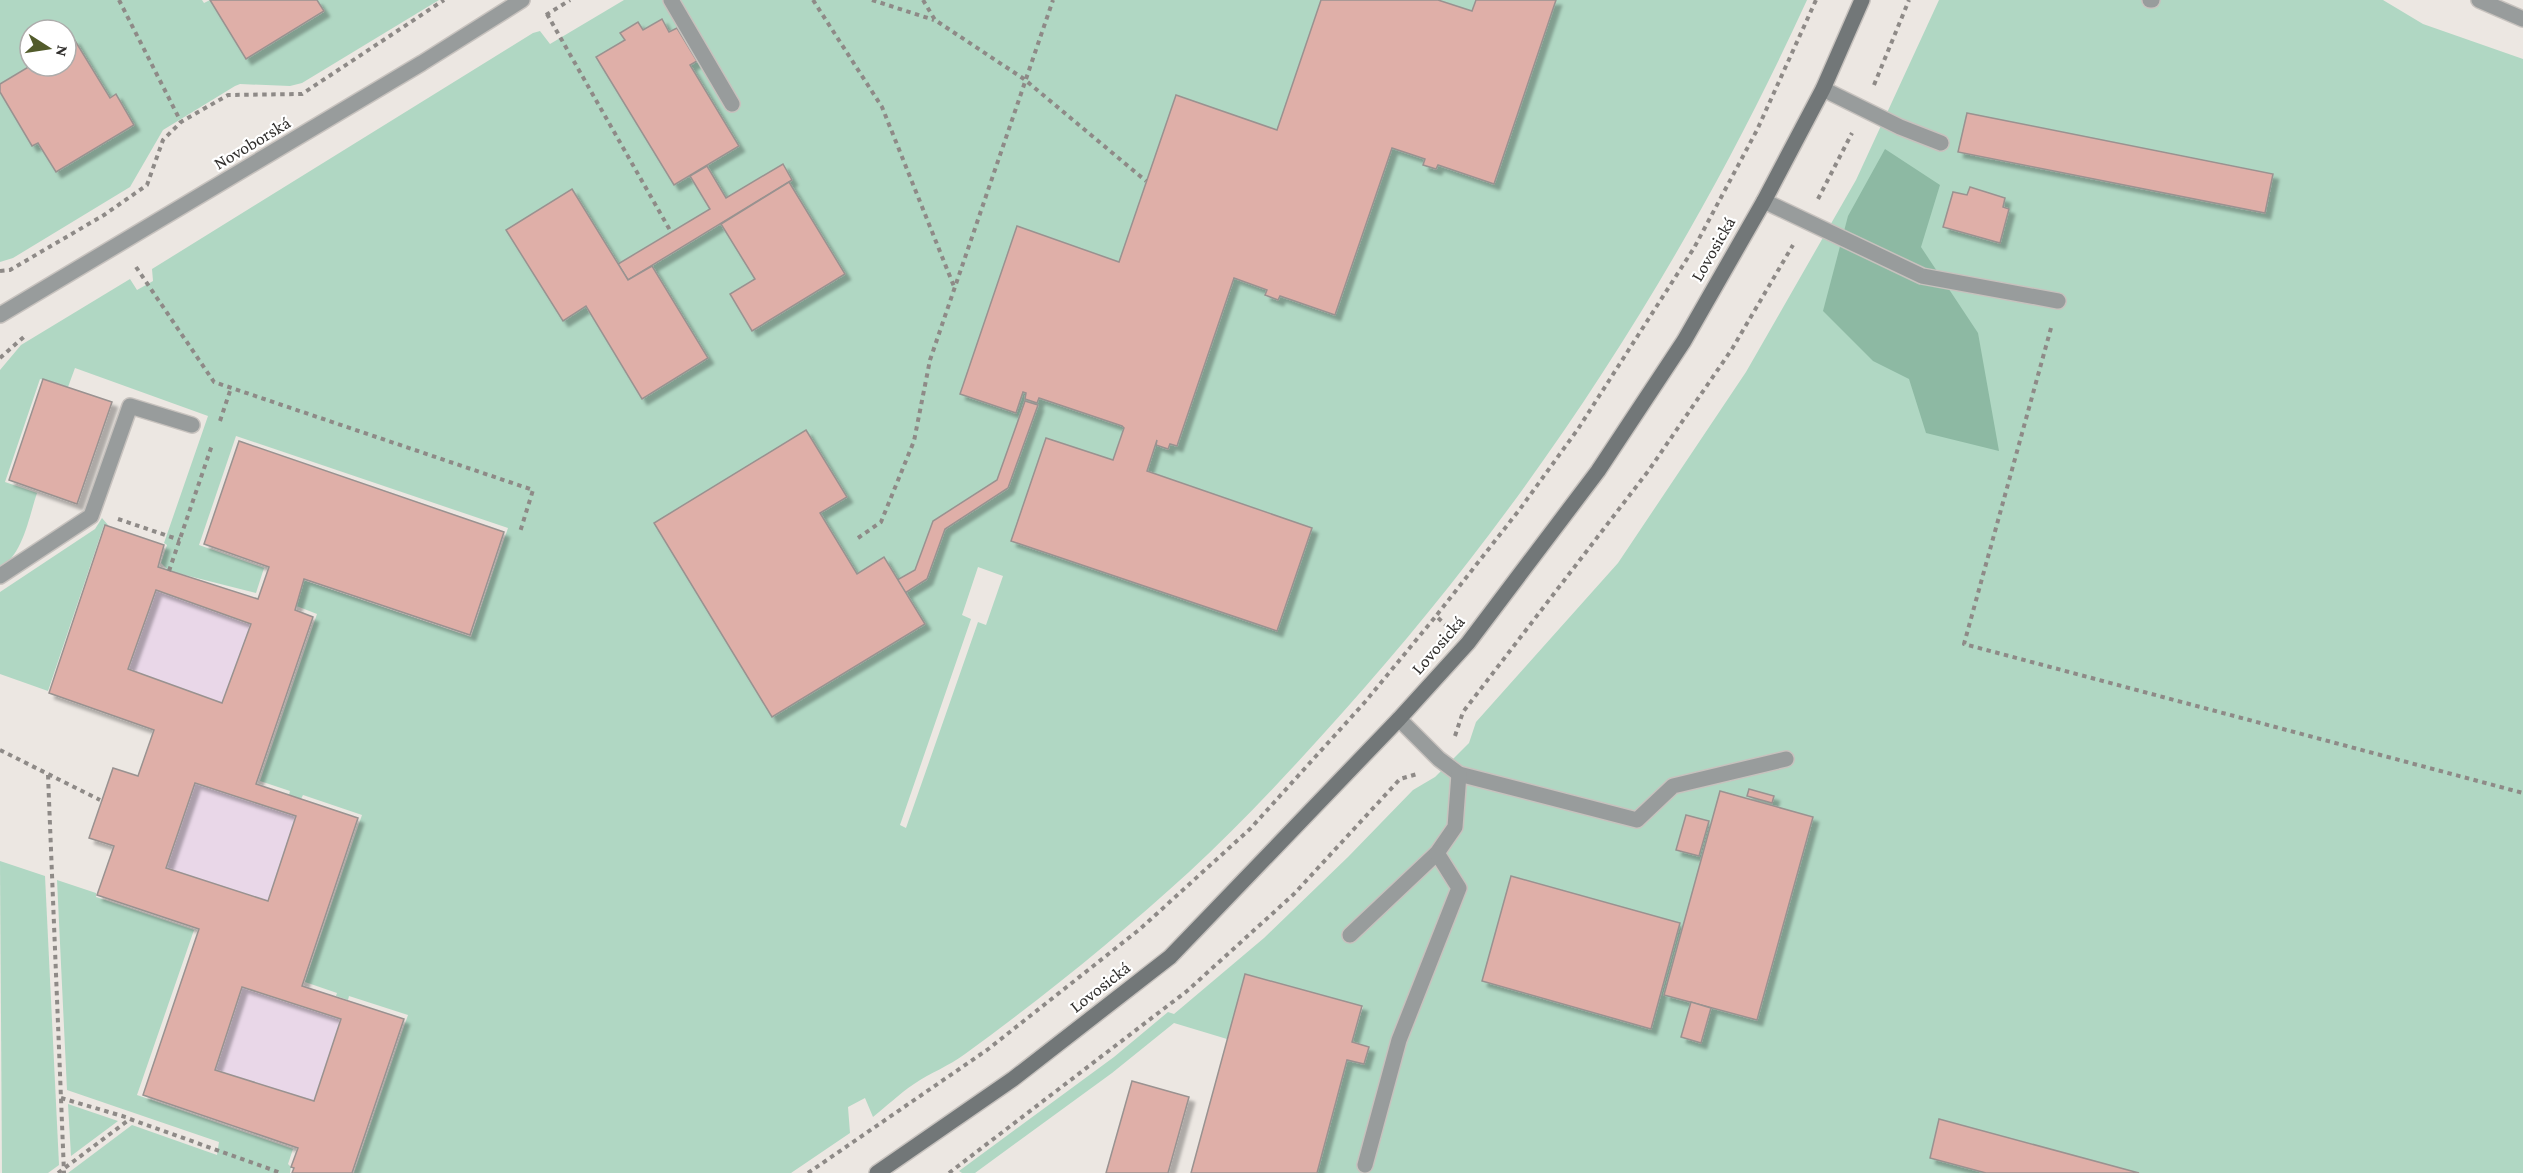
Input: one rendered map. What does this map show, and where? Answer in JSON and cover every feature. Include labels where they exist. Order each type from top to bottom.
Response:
[{"type":"street","name":"Novoborská","points":[[0,315],[412,69],[522,0]]},
{"type":"street","points":[[671,0],[732,104]]},
{"type":"street","name":"Lovosická","points":[[877,1173],[1013,1079],[1170,957],[1400,718],[1468,643],[1598,471],[1684,341],[1764,201],[1822,89],[1862,0]]},
{"type":"street","points":[[2479,0],[2523,19]]},
{"type":"street","points":[[1822,89],[1900,127],[1941,143]]},
{"type":"street","points":[[1764,201],[1922,276],[2058,301]]},
{"type":"street","points":[[0,576],[91,516],[130,406],[192,425]]},
{"type":"street","points":[[1400,718],[1439,759],[1459,774],[1637,820],[1673,786],[1786,759]]},
{"type":"street","points":[[1350,935],[1437,853],[1455,827],[1459,774]]},
{"type":"street","points":[[1365,1165],[1400,1041],[1459,888],[1437,853]]},
{"type":"path","points":[[119,0],[181,122]]},
{"type":"path","points":[[0,271],[10,270],[104,215],[147,185],[163,140],[181,122],[228,95],[302,94],[444,0]]},
{"type":"path","points":[[813,0],[882,107],[955,290]]},
{"type":"path","points":[[872,0],[935,20],[1024,79],[1146,181]]},
{"type":"path","points":[[923,0],[935,20]]},
{"type":"path","points":[[858,538],[881,522],[914,441],[930,360],[1024,79],[1053,0]]},
{"type":"path","points":[[808,1173],[987,1050],[1140,929],[1250,829],[1365,702],[1520,509],[1578,429],[1694,248],[1756,130],[1816,0]]},
{"type":"path","points":[[547,14],[671,232]]},
{"type":"path","points":[[104,215],[214,382],[533,490],[520,532]]},
{"type":"path","points":[[2058,301],[1964,644],[2523,793]]},
{"type":"path","points":[[0,358],[19,340]]},
{"type":"path","points":[[216,431],[231,388]]},
{"type":"path","points":[[169,571],[213,442]]},
{"type":"path","points":[[92,510],[180,540]]},
{"type":"path","points":[[1436,616],[1497,671]]},
{"type":"path","points":[[0,750],[100,800]]},
{"type":"path","points":[[48,775],[64,1171]]},
{"type":"path","points":[[61,1098],[130,1119],[281,1173]]},
{"type":"path","points":[[58,1173],[64,1171],[130,1119]]},
{"type":"shaded area","points":[[239,441],[504,532],[470,635],[305,579],[295,610],[313,617],[256,784],[358,818],[302,985],[404,1019],[352,1173],[292,1173],[298,1148],[143,1095],[199,929],[97,895],[114,846],[89,838],[113,768],[138,776],[154,730],[49,693],[105,525],[164,545],[158,567],[259,599],[269,567],[204,544]]},
{"type":"green space","points":[[0,0],[202,0],[204,3],[210,0],[246,59],[324,12],[317,0],[439,0],[302,83],[290,86],[240,84],[235,86],[163,130],[130,187],[13,258],[0,262],[0,92],[32,146],[38,143],[56,172],[134,125],[116,95],[110,98],[78,46],[78,18],[18,18],[18,73],[0,84]]},
{"type":"green space","points":[[624,0],[1321,0],[1277,130],[1176,96],[1119,262],[1017,227],[960,394],[1015,413],[1023,392],[1026,393],[1025,399],[1037,403],[1039,398],[1122,426],[1124,428],[1113,460],[1277,631],[1312,528],[1147,471],[1157,440],[1168,449],[1170,444],[1177,446],[1234,278],[1267,290],[1265,296],[1278,300],[1280,296],[1335,315],[1392,148],[1425,159],[1423,165],[1438,165],[1494,184],[1556,0],[1807,0],[1761,97],[1658,283],[1602,374],[1542,462],[1479,547],[1413,631],[1268,794],[1189,872],[1079,966],[965,1054],[914,1084],[873,1117],[865,1098],[848,1107],[850,1133],[791,1173],[354,1173],[408,1015],[349,996],[348,1000],[336,996],[337,993],[305,982],[362,815],[303,795],[301,799],[289,795],[290,791],[260,781],[317,614],[294,605],[303,580],[471,637],[508,528],[236,436],[199,545],[264,568],[256,593],[169,571],[161,563],[167,545],[164,543],[208,416],[75,368],[68,387],[40,379],[5,482],[37,493],[20,545],[8,562],[0,566],[0,370],[21,345],[130,279],[137,290],[153,281],[152,269],[533,33],[540,31],[550,44]],"holes":[[[662,19],[669,32],[677,28],[690,65],[739,146],[707,166],[726,198],[783,164],[792,180],[789,182],[844,274],[752,331],[730,295],[755,279],[721,224],[652,266],[707,358],[642,399],[586,306],[563,320],[506,230],[572,189],[618,264],[710,209],[690,176],[674,185],[597,57],[625,40],[621,32],[638,22],[643,30]],[[1025,401],[1037,405],[1008,488],[945,529],[927,579],[905,593],[654,523],[806,431],[847,497],[820,513],[857,574],[884,558],[897,580],[915,570],[933,521],[997,480]],[[978,567],[1003,576],[986,625],[978,622],[906,828],[900,825],[971,619],[962,615]]]},
{"type":"green space","points":[[1438,0],[1476,0],[1472,11]]},
{"type":"green space","points":[[1939,0],[2383,0],[2423,24],[2523,59],[2523,1173],[2139,1173],[1939,1119],[1930,1158],[1986,1173],[1317,1173],[1347,1059],[1364,1064],[1369,1048],[1352,1042],[1363,1007],[1247,975],[1227,1039],[1174,1023],[1112,1073],[975,1173],[959,1171],[1114,1057],[1168,1012],[1174,1014],[1264,938],[1413,790],[1435,777],[1469,743],[1476,722],[1618,563],[1746,372],[1856,180]],"holes":[[[1958,152],[2273,174],[2265,213]],[[1970,187],[2009,209],[1967,195]],[[1749,789],[1773,796],[1772,802],[1747,796]],[[1720,792],[1813,817],[1757,1020],[1711,1008],[1701,1043],[1682,1037],[1691,1002],[1664,995]],[[1686,815],[1709,821],[1699,856],[1676,850]],[[1511,876],[1680,923],[1651,1028],[1482,981]]]},
{"type":"green space","points":[[1885,149],[1940,185],[1921,247],[1978,333],[1999,451],[1926,433],[1909,379],[1873,361],[1823,311],[1848,216]]},
{"type":"green space","points":[[102,518],[108,525],[104,525],[48,691],[0,674],[0,592],[95,529]]},
{"type":"green space","points":[[0,861],[45,876],[59,1165],[48,1173],[2,1173]]},
{"type":"green space","points":[[57,880],[96,893],[96,897],[194,930],[137,1095],[293,1149],[288,1164],[291,1167],[290,1173],[68,1173],[132,1125],[217,1155],[219,1142],[67,1090]]},
{"type":"green space","points":[[68,1104],[118,1121],[71,1156]]},
{"type":"building","points":[[210,0],[317,0],[324,11],[246,59]]},
{"type":"building","points":[[1321,0],[1438,0],[1472,11],[1476,0],[1556,0],[1494,184],[1438,165],[1436,169],[1423,165],[1425,159],[1392,148],[1335,315],[1280,296],[1278,300],[1265,295],[1267,290],[1234,278],[1177,446],[1170,444],[1168,449],[1156,445],[1157,440],[1147,471],[1312,528],[1277,631],[1011,541],[1046,438],[1113,460],[1124,428],[1039,398],[1037,403],[1025,399],[1026,393],[1023,392],[1016,413],[960,394],[1017,226],[1119,262],[1176,95],[1277,130]]},
{"type":"building","points":[[662,19],[669,32],[677,28],[697,61],[690,65],[739,146],[674,185],[596,57],[625,40],[620,33],[638,22],[643,30]]},
{"type":"building","points":[[78,46],[110,98],[116,94],[134,125],[56,172],[38,143],[32,146],[0,92],[0,84],[18,73],[18,78],[78,78]]},
{"type":"building","points":[[1967,113],[2273,174],[2265,213],[1958,152]]},
{"type":"building","points":[[783,164],[792,180],[628,280],[618,264],[710,209],[690,176],[707,166],[726,198]]},
{"type":"building","points":[[789,182],[845,274],[752,331],[730,294],[755,279],[721,224]]},
{"type":"building","points":[[1970,187],[2005,198],[2003,207],[2009,209],[2000,243],[1943,227],[1953,192],[1967,195]]},
{"type":"building","points":[[572,189],[628,280],[652,266],[708,358],[642,399],[586,306],[563,321],[506,230]]},
{"type":"building","points":[[43,379],[112,402],[77,504],[9,480]]},
{"type":"building","points":[[1025,401],[1038,405],[1008,488],[945,529],[927,579],[905,593],[897,580],[915,570],[933,521],[997,480]]},
{"type":"building","points":[[806,430],[847,497],[820,513],[857,574],[884,557],[925,624],[772,717],[654,523]]},
{"type":"building","points":[[239,441],[504,532],[470,635],[304,579],[295,610],[313,617],[256,784],[358,818],[302,986],[404,1019],[352,1173],[292,1173],[294,1168],[291,1167],[298,1148],[143,1095],[199,929],[97,895],[114,846],[89,838],[113,768],[138,776],[154,730],[49,693],[105,525],[164,545],[158,567],[258,599],[269,567],[204,544]],"holes":[[[156,590],[251,624],[222,703],[128,669]],[[195,783],[296,816],[268,901],[166,868]],[[242,987],[341,1019],[314,1101],[215,1070]]]},
{"type":"building","points":[[1749,789],[1774,796],[1772,803],[1747,796]]},
{"type":"building","points":[[1720,791],[1813,817],[1757,1020],[1664,995]]},
{"type":"building","points":[[1686,815],[1709,821],[1699,856],[1676,850]]},
{"type":"building","points":[[1511,876],[1680,923],[1651,1029],[1482,981]]},
{"type":"building","points":[[1245,974],[1362,1006],[1352,1042],[1369,1047],[1364,1064],[1347,1060],[1317,1173],[1191,1173]]},
{"type":"building","points":[[1691,1002],[1711,1008],[1701,1043],[1681,1037]]},
{"type":"building","points":[[1132,1081],[1189,1097],[1168,1173],[1106,1173]]},
{"type":"building","points":[[1939,1119],[2139,1173],[1986,1173],[1930,1158]]}]
